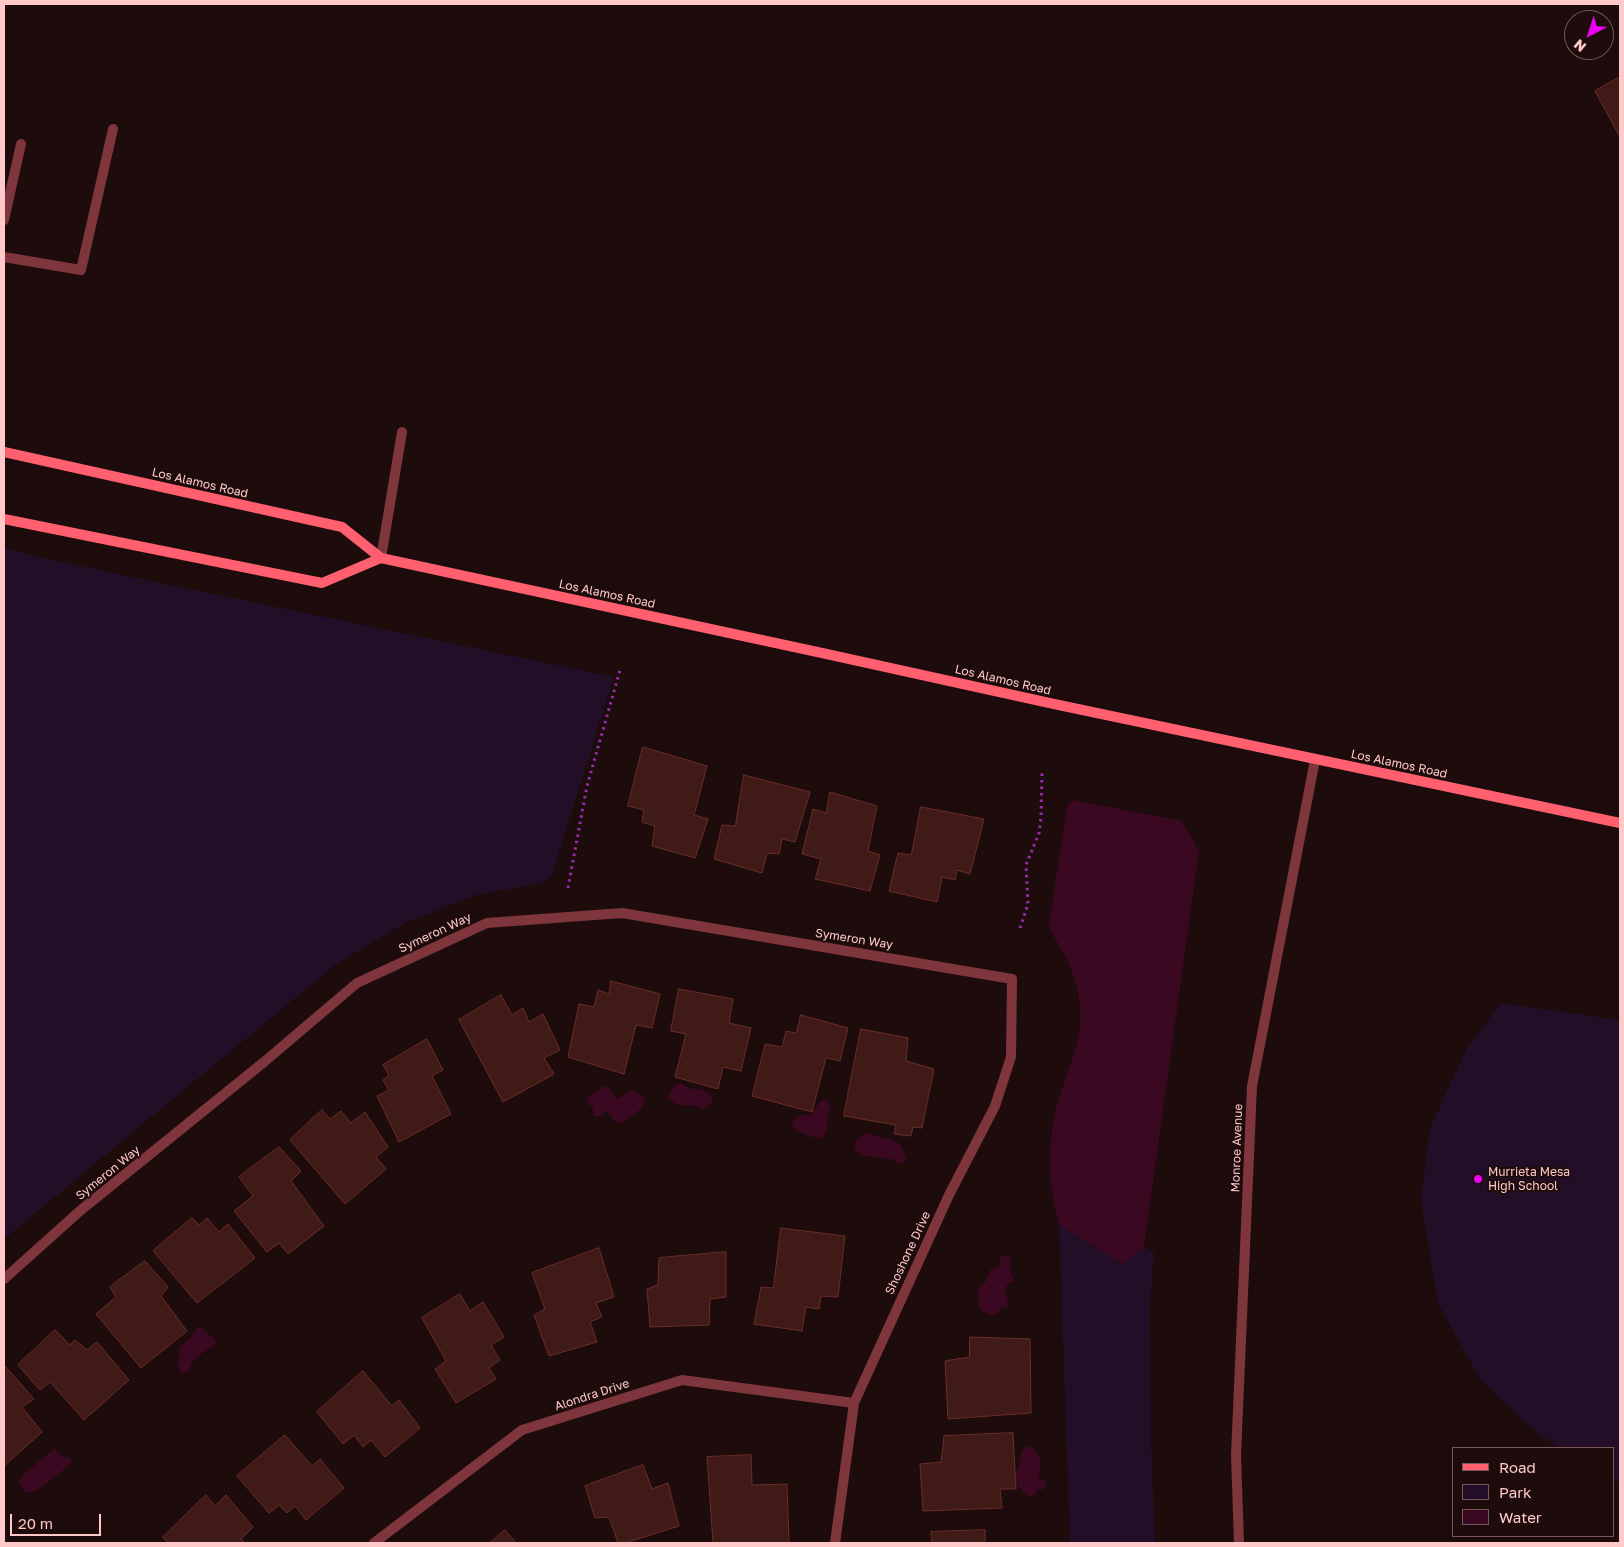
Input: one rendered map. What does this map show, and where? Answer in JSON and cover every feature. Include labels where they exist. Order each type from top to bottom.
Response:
[{"type":"main road","name":"Los Alamos Road","points":[[4,452],[342,527],[381,558],[1315,760],[1620,823]]},
{"type":"main road","points":[[4,519],[322,584],[381,558]]},
{"type":"street","points":[[4,257],[81,270],[113,130]]},
{"type":"street","points":[[4,220],[21,144]]},
{"type":"street","points":[[381,558],[402,432]]},
{"type":"street","name":"Monroe Avenue","points":[[1239,1543],[1236,1455],[1252,1086],[1315,760]]},
{"type":"street","name":"Symeron Way","points":[[4,1279],[81,1210],[264,1062],[357,983],[487,923],[622,913],[1012,979]]},
{"type":"street","name":"Shoshone Drive","points":[[835,1543],[854,1403],[949,1195],[995,1106],[1011,1057],[1012,979]]},
{"type":"street","name":"Alondra Drive","points":[[374,1543],[522,1430],[682,1380],[854,1403]]},
{"type":"path","points":[[568,888],[587,786],[620,670]]},
{"type":"path","points":[[1020,928],[1028,904],[1026,865],[1039,833],[1042,770]]},
{"type":"green space","points":[[4,547],[34,556],[132,577],[614,677],[552,874],[543,883],[476,895],[407,922],[335,965],[4,1239]]},
{"type":"green space","points":[[1501,1003],[1620,1020],[1620,1481],[1614,1479],[1614,1447],[1558,1447],[1536,1432],[1479,1378],[1438,1303],[1421,1200],[1430,1128],[1466,1050]]},
{"type":"green space","points":[[1059,1225],[1123,1264],[1144,1247],[1154,1252],[1150,1305],[1151,1440],[1155,1543],[1070,1543]]},
{"type":"water","points":[[1073,800],[1182,821],[1199,851],[1144,1247],[1123,1264],[1059,1225],[1051,1187],[1050,1148],[1053,1123],[1080,1028],[1078,992],[1073,975],[1049,924],[1067,806]]},
{"type":"water","points":[[679,1083],[706,1091],[712,1097],[712,1102],[701,1109],[695,1105],[684,1106],[674,1103],[668,1098],[672,1089]]},
{"type":"water","points":[[603,1087],[608,1087],[618,1099],[631,1090],[641,1094],[644,1098],[643,1106],[639,1111],[619,1124],[614,1121],[606,1110],[601,1116],[594,1116],[593,1106],[588,1105],[587,1097]]},
{"type":"water","points":[[824,1099],[828,1100],[830,1104],[826,1133],[821,1138],[804,1134],[793,1127],[792,1122],[796,1118],[810,1115]]},
{"type":"water","points":[[871,1133],[898,1143],[906,1158],[905,1162],[899,1164],[895,1160],[861,1156],[856,1150],[854,1143],[864,1134]]},
{"type":"water","points":[[1007,1255],[1011,1259],[1010,1269],[1014,1281],[1009,1283],[1005,1289],[1008,1302],[1007,1307],[1000,1308],[999,1312],[992,1316],[978,1306],[977,1294],[980,1286],[986,1281],[991,1269],[1000,1266],[999,1261],[1002,1256]]},
{"type":"water","points":[[199,1326],[216,1340],[214,1346],[199,1355],[191,1365],[190,1370],[182,1374],[178,1364],[179,1348]]},
{"type":"water","points":[[1030,1446],[1037,1453],[1040,1461],[1038,1479],[1045,1481],[1046,1486],[1030,1497],[1020,1488],[1015,1475],[1020,1465],[1022,1450]]},
{"type":"water","points":[[55,1448],[63,1458],[67,1457],[71,1460],[71,1464],[38,1490],[25,1492],[19,1482],[22,1476]]},
{"type":"building","points":[[1620,77],[1620,137],[1595,91]]},
{"type":"building","points":[[643,747],[707,766],[694,815],[708,819],[695,858],[652,846],[655,826],[642,822],[644,810],[628,806]]},
{"type":"building","points":[[744,775],[810,792],[795,842],[782,839],[779,854],[767,853],[762,873],[714,859],[722,825],[735,826]]},
{"type":"building","points":[[830,792],[877,806],[868,851],[880,855],[870,891],[815,879],[821,859],[802,854],[813,809],[826,813]]},
{"type":"building","points":[[921,807],[984,819],[970,874],[957,870],[955,880],[942,877],[937,902],[889,891],[898,853],[911,855]]},
{"type":"building","points":[[611,981],[660,994],[652,1028],[636,1025],[624,1074],[568,1057],[579,1004],[594,1007],[598,990],[609,994]]},
{"type":"building","points":[[679,989],[733,999],[729,1023],[751,1028],[741,1071],[723,1067],[718,1089],[675,1077],[686,1034],[671,1031]]},
{"type":"building","points":[[501,995],[512,1015],[523,1008],[529,1022],[543,1014],[560,1050],[544,1058],[554,1074],[503,1102],[459,1020]]},
{"type":"building","points":[[801,1015],[848,1028],[840,1061],[826,1058],[812,1112],[752,1096],[765,1044],[782,1047],[786,1031],[796,1033]]},
{"type":"building","points":[[861,1029],[908,1038],[906,1061],[934,1069],[922,1128],[913,1127],[911,1136],[894,1134],[896,1125],[844,1116]]},
{"type":"building","points":[[427,1039],[443,1070],[432,1076],[451,1114],[399,1142],[377,1096],[389,1090],[383,1080],[389,1075],[383,1065]]},
{"type":"building","points":[[322,1110],[330,1119],[341,1111],[351,1123],[365,1112],[388,1147],[376,1157],[386,1169],[345,1204],[290,1140]]},
{"type":"building","points":[[279,1147],[301,1171],[291,1181],[324,1226],[288,1254],[279,1243],[267,1252],[234,1211],[253,1196],[239,1177]]},
{"type":"building","points":[[192,1218],[199,1225],[207,1218],[219,1232],[228,1224],[255,1258],[197,1303],[153,1251]]},
{"type":"building","points":[[781,1228],[845,1236],[838,1297],[821,1296],[819,1309],[806,1307],[802,1331],[754,1324],[761,1287],[773,1288]]},
{"type":"building","points":[[599,1248],[614,1297],[596,1303],[602,1317],[590,1322],[597,1342],[549,1356],[534,1315],[545,1309],[532,1273]]},
{"type":"building","points":[[726,1252],[726,1297],[710,1299],[709,1325],[650,1327],[647,1289],[658,1285],[659,1258]]},
{"type":"building","points":[[145,1261],[168,1287],[161,1296],[187,1331],[141,1368],[96,1314],[116,1297],[110,1287]]},
{"type":"building","points":[[460,1294],[470,1311],[483,1302],[504,1337],[491,1345],[500,1360],[489,1368],[496,1379],[456,1403],[435,1369],[446,1361],[422,1318]]},
{"type":"building","points":[[55,1330],[70,1345],[75,1340],[87,1350],[97,1342],[129,1380],[84,1420],[50,1382],[40,1390],[18,1365]]},
{"type":"building","points":[[970,1337],[1030,1339],[1031,1413],[948,1419],[945,1361],[969,1357]]},
{"type":"building","points":[[6,1367],[34,1399],[22,1407],[42,1432],[4,1466],[4,1369]]},
{"type":"building","points":[[363,1371],[392,1406],[399,1400],[420,1428],[385,1457],[371,1440],[363,1447],[354,1435],[343,1444],[317,1412]]},
{"type":"building","points":[[1013,1433],[1016,1489],[1000,1489],[1002,1508],[923,1511],[920,1464],[941,1462],[944,1436]]},
{"type":"building","points":[[285,1435],[312,1466],[320,1459],[344,1488],[306,1520],[295,1506],[287,1513],[279,1505],[269,1513],[237,1476]]},
{"type":"building","points":[[751,1455],[752,1485],[787,1484],[789,1543],[713,1543],[707,1457]]},
{"type":"building","points":[[643,1465],[652,1489],[668,1483],[679,1526],[625,1543],[618,1543],[609,1517],[595,1518],[585,1486]]},
{"type":"building","points":[[206,1495],[215,1506],[226,1495],[253,1527],[241,1539],[245,1543],[168,1543],[163,1537]]},
{"type":"building","points":[[505,1530],[516,1543],[490,1543]]},
{"type":"building","points":[[985,1530],[985,1543],[932,1543],[931,1532]]},
{"type":"place","name":"Murrieta Mesa High School","points":[[1478,1179]]}]
